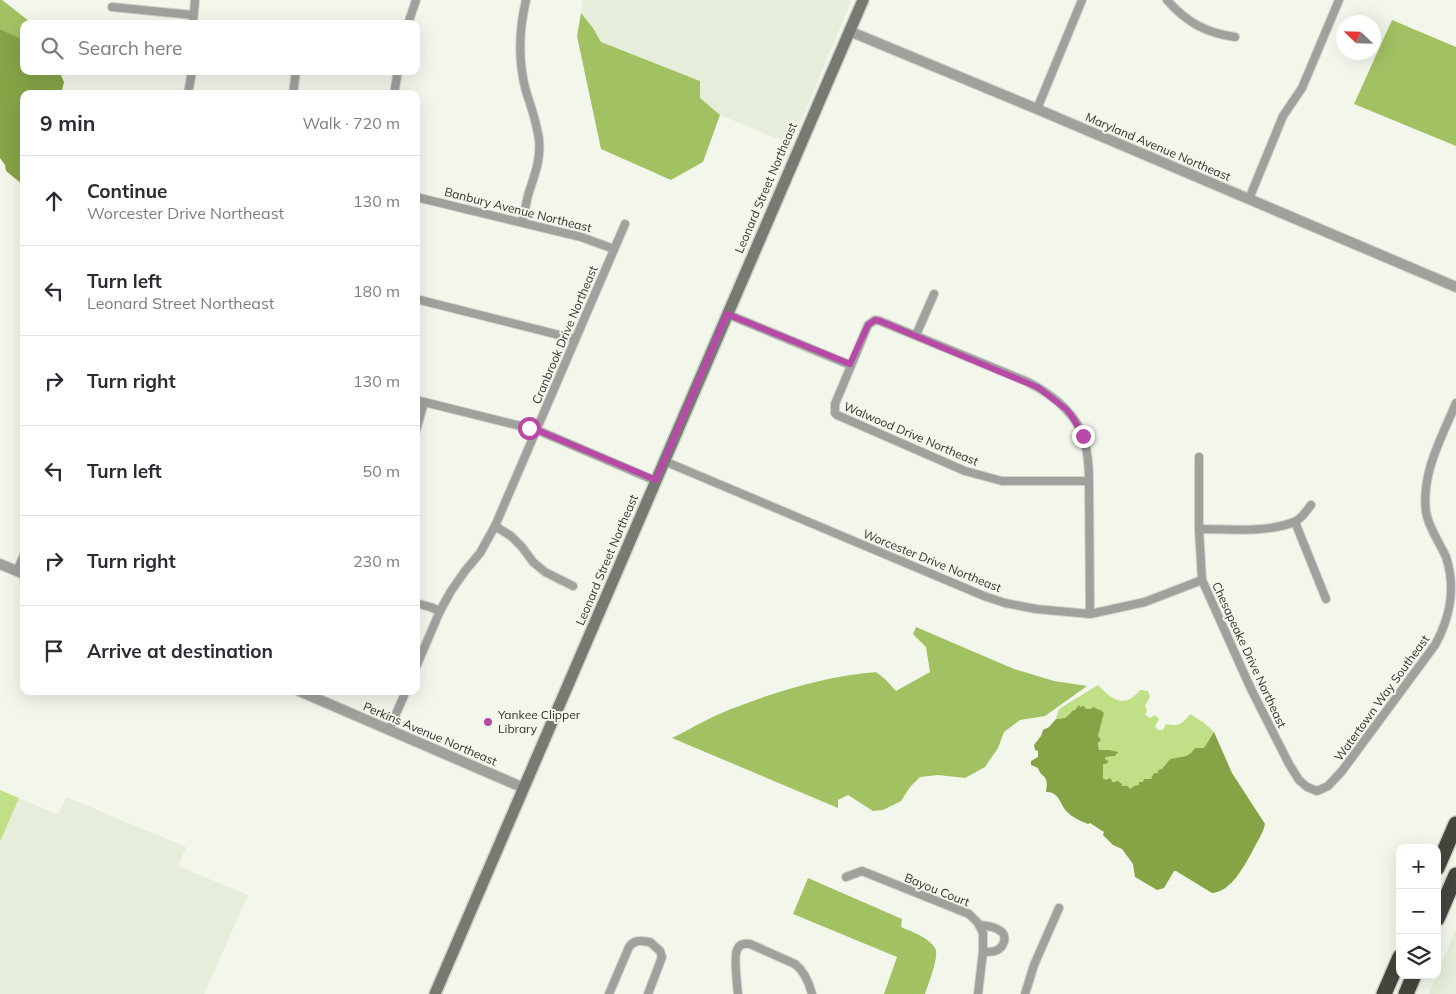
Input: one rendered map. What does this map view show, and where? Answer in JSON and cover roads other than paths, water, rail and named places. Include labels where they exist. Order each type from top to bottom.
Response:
[{"type":"highway","points":[[1441,859],[1456,824]]},
{"type":"highway","points":[[1441,910],[1456,875]]},
{"type":"highway","points":[[1384,994],[1396,966]]},
{"type":"highway","points":[[1406,994],[1412,979]]},
{"type":"main road","name":"Leonard Street Northeast","points":[[435,994],[863,0]]},
{"type":"street","points":[[193,20],[195,0]]},
{"type":"street","points":[[409,20],[416,0]]},
{"type":"street","points":[[522,222],[537,168],[539,150],[539,140],[521,61],[521,30],[526,0]]},
{"type":"street","points":[[1037,109],[1082,0]]},
{"type":"street","points":[[1167,0],[1190,22],[1206,30],[1234,37]]},
{"type":"street","points":[[1249,199],[1283,116],[1302,88],[1339,0]]},
{"type":"street","points":[[112,7],[193,15]]},
{"type":"street","name":"Maryland Avenue Northeast","points":[[849,31],[1456,287]]},
{"type":"street","points":[[189,90],[191,75]]},
{"type":"street","points":[[294,90],[295,75]]},
{"type":"street","points":[[395,90],[397,75]]},
{"type":"street","name":"Banbury Avenue Northeast","points":[[420,198],[581,237],[614,249]]},
{"type":"street","name":"Cranbrook Drive Northeast","points":[[420,658],[450,591],[480,553],[495,526],[625,224]]},
{"type":"street","points":[[916,335],[934,294]]},
{"type":"street","points":[[420,300],[575,339]]},
{"type":"street","points":[[727,314],[850,364],[868,325],[875,320],[880,321],[1028,382],[1051,396],[1073,418],[1083,436],[1087,449],[1090,481],[1090,614]]},
{"type":"street","name":"Walwood Drive Northeast","points":[[850,364],[835,404],[835,413],[837,415],[965,471],[988,478],[1002,481],[1090,481]]},
{"type":"street","points":[[420,401],[537,430],[656,480]]},
{"type":"street","name":"Watertown Way Southeast","points":[[1312,790],[1328,786],[1342,771],[1435,645],[1443,630],[1449,613],[1452,595],[1450,573],[1446,558],[1426,514],[1425,493],[1430,466],[1456,403]]},
{"type":"street","name":"Chesapeake Drive Northeast","points":[[1199,457],[1199,529],[1202,580],[1278,744],[1299,780],[1312,790]]},
{"type":"street","name":"Worcester Drive Northeast","points":[[664,461],[984,596],[1005,603],[1036,609],[1090,614],[1145,602],[1202,580]]},
{"type":"street","points":[[1199,529],[1264,528],[1294,522],[1311,505]]},
{"type":"street","points":[[1294,522],[1326,599]]},
{"type":"street","points":[[495,526],[511,536],[544,572],[573,586]]},
{"type":"street","points":[[0,564],[20,572]]},
{"type":"street","points":[[420,605],[440,611]]},
{"type":"street","name":"Perkins Avenue Northeast","points":[[308,695],[524,788]]},
{"type":"street","points":[[389,730],[404,695]]},
{"type":"street","name":"Bayou Court","points":[[846,877],[862,872],[969,914],[979,926]]},
{"type":"street","points":[[1025,994],[1034,965],[1059,908]]},
{"type":"street","points":[[979,926],[998,929],[1003,933],[1005,939],[1004,944],[998,950],[983,952]]},
{"type":"street","points":[[978,994],[983,952],[983,933],[979,926]]},
{"type":"street","points":[[609,994],[629,946],[632,942],[638,941],[650,942],[660,951],[662,957],[648,994]]},
{"type":"street","points":[[738,994],[735,952],[740,945],[750,944],[800,968],[808,979],[812,994]]},
{"type":"place","name":"Yankee Clipper Library","points":[[488,722]]}]
